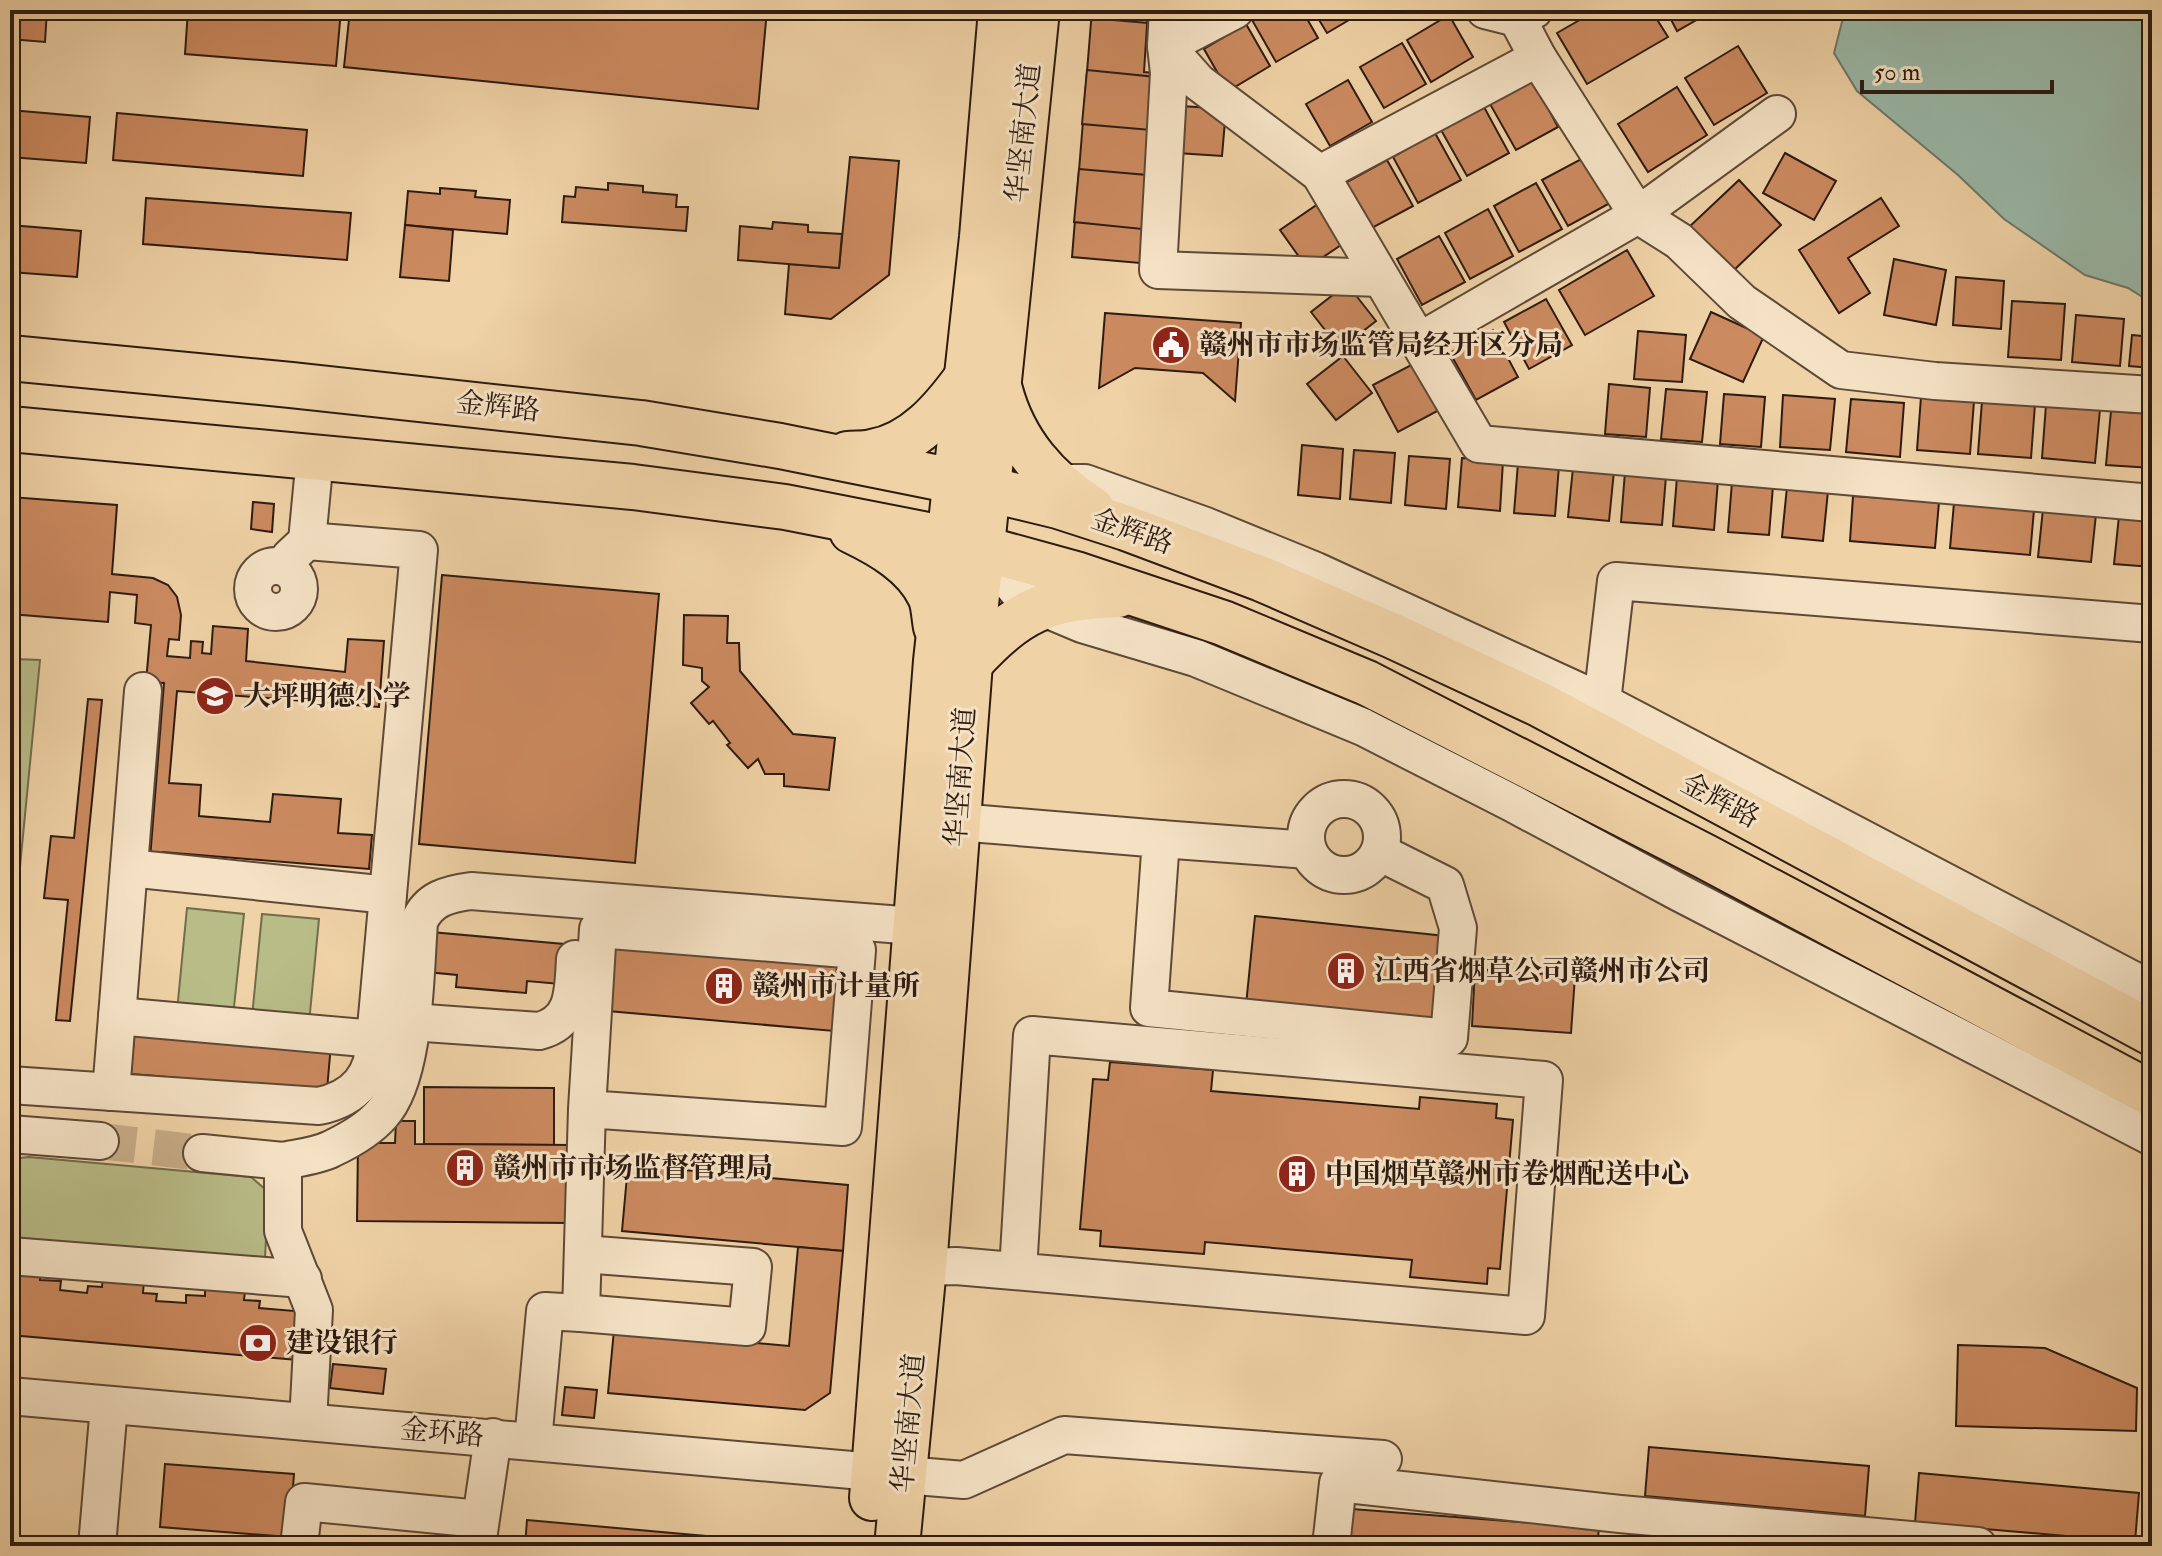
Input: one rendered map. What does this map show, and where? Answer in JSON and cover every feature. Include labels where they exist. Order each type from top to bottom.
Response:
[{"type":"main road","name":"华坚南大道","points":[[982,380],[982,237],[1001,10]]},
{"type":"main road","name":"华坚南大道","points":[[897,1546],[889,1474],[915,926],[954,650],[982,380],[1037,10]]},
{"type":"main road","name":"金辉路","points":[[10,358],[307,386],[641,423],[972,484],[1058,506],[1262,579],[1541,705],[2152,1033]]},
{"type":"main road","points":[[825,455],[873,452],[900,443],[982,380],[1034,458],[1056,483],[1070,495],[1126,528]]},
{"type":"main road","name":"金辉路","points":[[10,429],[633,487],[814,512],[965,544],[1079,575],[1223,623],[1367,683],[1706,857],[2152,1094]]},
{"type":"main road","points":[[814,512],[888,549],[911,570],[930,596],[954,650],[993,638],[1030,611],[1042,607],[1096,596],[1140,595]]},
{"type":"main road","name":"华坚南大道","points":[[867,1546],[889,1474],[924,1267],[958,822],[954,650]]},
{"type":"street","points":[[1168,10],[1166,46],[1169,73],[1158,270],[1380,278]]},
{"type":"street","points":[[1166,46],[1235,10]]},
{"type":"street","points":[[1512,13],[1638,215],[1679,241],[1742,302],[1841,370],[1935,381],[2152,395]]},
{"type":"street","points":[[1166,46],[1198,82],[1320,174],[1479,444],[2152,503]]},
{"type":"street","points":[[1320,174],[1538,58]]},
{"type":"street","points":[[1418,342],[1638,215],[1777,114]]},
{"type":"street","points":[[280,566],[307,541],[315,457]]},
{"type":"street","points":[[972,484],[1085,483],[1203,525],[1316,571],[1602,702],[2152,990]]},
{"type":"street","points":[[10,1085],[319,1106],[346,1097],[357,1087],[371,1065],[419,550],[307,541]]},
{"type":"street","points":[[965,544],[1025,600],[1082,624],[1196,658],[1363,727],[2152,1137]]},
{"type":"street","points":[[1602,702],[1616,581],[2152,624]]},
{"type":"street","points":[[111,1092],[143,691]]},
{"type":"street","points":[[1334,800],[1359,802],[1375,815],[1381,825],[1379,852],[1369,867],[1359,873],[1334,875],[1313,861],[1305,837],[1307,825],[1313,814],[1334,800]]},
{"type":"street","points":[[958,822],[1308,850]]},
{"type":"street","points":[[1161,839],[1149,1008],[1449,1038],[1458,928],[1445,885],[1379,852]]},
{"type":"street","points":[[129,868],[388,895]]},
{"type":"street","points":[[202,1153],[283,1161],[329,1150],[383,1113],[398,1087],[408,1057],[419,922],[432,903],[451,894],[471,891],[915,926]]},
{"type":"street","points":[[411,1022],[539,1031],[556,1025],[572,999],[581,901]]},
{"type":"street","points":[[581,1313],[587,1109],[598,929],[857,950],[843,1127],[587,1109]]},
{"type":"street","points":[[117,1016],[375,1039]]},
{"type":"street","points":[[924,1267],[1018,1271],[1526,1316],[1544,1080],[1032,1035],[1018,1271]]},
{"type":"street","points":[[10,1134],[100,1141]]},
{"type":"street","points":[[283,1161],[283,1231],[314,1310],[308,1422]]},
{"type":"street","points":[[533,1441],[545,1311],[747,1327],[753,1267],[583,1254]]},
{"type":"street","points":[[10,1256],[303,1279]]},
{"type":"street","name":"金环路","points":[[10,1396],[964,1480],[1064,1435],[1383,1459]]},
{"type":"street","points":[[97,1546],[109,1406]]},
{"type":"street","points":[[299,1546],[304,1502],[478,1532],[493,1437]]},
{"type":"street","points":[[1331,1546],[1338,1483],[1619,1530],[1978,1546]]},
{"type":"green space","points":[[15,659],[40,660],[10,970],[10,704],[13,706]]},
{"type":"green space","points":[[187,908],[244,914],[233,1016],[177,1011]]},
{"type":"green space","points":[[262,914],[319,919],[309,1023],[252,1017]]},
{"type":"green space","points":[[29,1157],[251,1177],[265,1189],[268,1201],[265,1258],[10,1242],[10,1159]]},
{"type":"shaded area","points":[[1845,10],[2127,10],[2152,23],[2152,303],[2128,288],[2085,275],[2004,219],[1958,175],[1857,91],[1834,53]]},
{"type":"building","points":[[10,10],[47,10],[45,42],[10,39]]},
{"type":"building","points":[[188,10],[341,10],[336,66],[185,54]]},
{"type":"building","points":[[350,10],[767,10],[758,109],[344,67]]},
{"type":"building","points":[[1092,10],[1148,10],[1144,72],[1155,73],[1140,263],[1072,257]]},
{"type":"building","points":[[1092,10],[1148,10],[1147,23],[1091,18]]},
{"type":"building","points":[[1270,10],[1302,10],[1318,38],[1276,62],[1252,20]]},
{"type":"building","points":[[1313,10],[1366,10],[1327,33]]},
{"type":"building","points":[[1597,10],[1651,10],[1668,37],[1587,84],[1557,33]]},
{"type":"building","points":[[1666,10],[1714,10],[1677,31]]},
{"type":"building","points":[[1449,15],[1473,57],[1431,82],[1407,40]]},
{"type":"building","points":[[1246,24],[1270,66],[1228,91],[1204,49]]},
{"type":"building","points":[[1402,43],[1426,84],[1384,108],[1360,67]]},
{"type":"building","points":[[1738,46],[1767,93],[1714,125],[1685,78]]},
{"type":"building","points":[[1087,70],[1156,77],[1151,130],[1082,124]]},
{"type":"building","points":[[1348,80],[1372,122],[1330,146],[1306,104]]},
{"type":"building","points":[[1533,80],[1558,127],[1516,150],[1490,104]]},
{"type":"building","points":[[1677,87],[1707,135],[1648,172],[1618,124]]},
{"type":"building","points":[[1181,106],[1226,109],[1222,156],[1177,153]]},
{"type":"building","points":[[1484,107],[1509,153],[1467,176],[1441,130]]},
{"type":"building","points":[[10,110],[90,117],[86,163],[10,157]]},
{"type":"building","points":[[117,113],[307,130],[303,176],[113,160]]},
{"type":"building","points":[[1435,133],[1461,180],[1418,203],[1393,157]]},
{"type":"building","points":[[1785,153],[1836,181],[1814,220],[1763,193]]},
{"type":"building","points":[[850,157],[899,161],[889,275],[831,319],[785,314],[789,264],[839,268]]},
{"type":"building","points":[[1585,157],[1610,203],[1568,226],[1542,180]]},
{"type":"building","points":[[1387,160],[1413,206],[1370,229],[1345,183]]},
{"type":"building","points":[[1079,169],[1147,175],[1142,229],[1074,222]]},
{"type":"building","points":[[1739,180],[1781,225],[1731,273],[1688,228]]},
{"type":"building","points":[[608,183],[643,186],[643,192],[677,195],[676,207],[688,207],[686,231],[562,222],[564,196],[575,197],[576,187],[608,190]]},
{"type":"building","points":[[1536,183],[1562,229],[1519,252],[1494,206]]},
{"type":"building","points":[[440,188],[476,191],[475,197],[510,200],[507,234],[405,225],[408,191],[440,194]]},
{"type":"building","points":[[146,198],[351,213],[347,260],[143,244]]},
{"type":"building","points":[[1881,198],[1899,226],[1848,258],[1870,293],[1839,313],[1799,250]]},
{"type":"building","points":[[1318,204],[1344,243],[1307,268],[1280,230]]},
{"type":"building","points":[[1488,209],[1513,256],[1470,279],[1445,233]]},
{"type":"building","points":[[773,222],[808,225],[808,232],[842,234],[839,268],[738,260],[740,226],[772,229]]},
{"type":"building","points":[[10,225],[81,231],[77,277],[10,272]]},
{"type":"building","points":[[405,225],[453,230],[449,281],[400,277]]},
{"type":"building","points":[[1439,236],[1465,282],[1422,305],[1397,259]]},
{"type":"building","points":[[1627,250],[1654,296],[1585,335],[1559,290]]},
{"type":"building","points":[[1894,259],[1946,270],[1936,325],[1884,315]]},
{"type":"building","points":[[1956,277],[2004,281],[2001,329],[1953,325]]},
{"type":"building","points":[[1347,284],[1376,321],[1340,349],[1311,312]]},
{"type":"building","points":[[1546,299],[1572,345],[1529,369],[1504,322]]},
{"type":"building","points":[[2012,301],[2065,304],[2061,360],[2008,357]]},
{"type":"building","points":[[1711,312],[1764,336],[1743,382],[1690,359]]},
{"type":"building","name":"赣州市市场监管局经开区分局","points":[[1105,313],[1241,323],[1235,401],[1203,373],[1135,368],[1099,388]]},
{"type":"building","points":[[2076,315],[2124,319],[2120,366],[2072,362]]},
{"type":"building","points":[[1493,330],[1518,377],[1476,400],[1450,353]]},
{"type":"building","points":[[1638,331],[1686,335],[1682,382],[1634,379]]},
{"type":"building","points":[[2132,335],[2152,337],[2152,368],[2129,366]]},
{"type":"building","points":[[1343,356],[1372,393],[1336,420],[1307,384]]},
{"type":"building","points":[[1415,363],[1441,409],[1398,432],[1373,385]]},
{"type":"building","points":[[1609,384],[1650,388],[1646,437],[1605,434]]},
{"type":"building","points":[[1666,389],[1707,392],[1702,442],[1661,439]]},
{"type":"building","points":[[1724,394],[1765,397],[1761,447],[1720,444]]},
{"type":"building","points":[[1783,395],[1835,399],[1830,450],[1780,447]]},
{"type":"building","points":[[1921,397],[1974,401],[1970,454],[1917,450]]},
{"type":"building","points":[[1851,399],[1904,403],[1900,457],[1846,452]]},
{"type":"building","points":[[1982,401],[2035,404],[2031,458],[1978,454]]},
{"type":"building","points":[[2046,405],[2100,409],[2095,463],[2042,458]]},
{"type":"building","points":[[2111,411],[2152,414],[2152,468],[2106,465]]},
{"type":"building","points":[[1302,445],[1343,449],[1340,499],[1298,495]]},
{"type":"building","points":[[1354,450],[1395,453],[1391,503],[1350,499]]},
{"type":"building","points":[[1409,456],[1450,459],[1446,509],[1405,505]]},
{"type":"building","points":[[1462,458],[1503,461],[1500,511],[1458,507]]},
{"type":"building","points":[[1518,463],[1559,466],[1555,516],[1514,513]]},
{"type":"building","points":[[1573,468],[1614,471],[1609,521],[1568,517]]},
{"type":"building","points":[[1625,472],[1666,476],[1662,525],[1621,522]]},
{"type":"building","points":[[1677,477],[1718,480],[1714,530],[1673,526]]},
{"type":"building","points":[[1732,482],[1773,486],[1769,535],[1728,532]]},
{"type":"building","points":[[1787,487],[1828,491],[1823,541],[1782,537]]},
{"type":"building","points":[[1853,496],[1939,502],[1935,548],[1850,541]]},
{"type":"building","points":[[10,497],[117,505],[112,574],[153,578],[168,585],[177,597],[181,615],[179,640],[169,639],[167,656],[190,658],[191,641],[203,642],[202,653],[211,654],[213,626],[248,629],[246,661],[345,672],[348,639],[384,641],[379,707],[177,691],[169,783],[201,785],[199,816],[270,822],[273,794],[341,799],[338,833],[372,835],[369,869],[163,852],[163,860],[150,859],[164,683],[146,682],[151,625],[135,623],[137,595],[110,592],[108,622],[10,614]]},
{"type":"building","points":[[253,502],[274,504],[272,532],[251,529]]},
{"type":"building","points":[[1954,503],[2034,510],[2030,555],[1950,548]]},
{"type":"building","points":[[2043,509],[2096,514],[2091,562],[2038,557]]},
{"type":"building","points":[[2119,516],[2152,519],[2152,567],[2114,564]]},
{"type":"building","points":[[442,575],[659,594],[635,863],[419,844]]},
{"type":"building","points":[[684,615],[728,616],[727,643],[739,643],[740,671],[793,734],[835,738],[829,790],[784,786],[784,774],[765,774],[758,759],[748,768],[727,745],[730,743],[713,721],[709,724],[691,703],[709,687],[702,681],[702,668],[683,665]]},
{"type":"building","points":[[88,699],[102,700],[70,1021],[56,1020],[68,900],[44,898],[51,836],[74,838]]},
{"type":"building","name":"江西省烟草公司赣州市公司","points":[[1255,916],[1445,936],[1436,1024],[1246,1005]]},
{"type":"building","points":[[431,932],[564,944],[560,984],[527,981],[526,993],[456,987],[457,975],[427,972]]},
{"type":"building","name":"赣州市计量所","points":[[614,942],[840,962],[834,1031],[608,1011]]},
{"type":"building","points":[[1475,969],[1575,976],[1571,1033],[1472,1026]]},
{"type":"building","points":[[135,1028],[331,1044],[327,1090],[131,1074]]},
{"type":"building","name":"中国烟草赣州市卷烟配送中心","points":[[1110,1062],[1213,1070],[1211,1091],[1419,1109],[1420,1097],[1497,1104],[1496,1118],[1513,1120],[1500,1269],[1488,1268],[1487,1284],[1410,1277],[1412,1260],[1205,1242],[1204,1254],[1100,1246],[1101,1231],[1080,1229],[1093,1079],[1108,1080]]},
{"type":"building","points":[[424,1087],[554,1088],[554,1145],[424,1144]]},
{"type":"building","name":"赣州市市场监督管理局","points":[[396,1121],[415,1121],[415,1144],[572,1145],[571,1223],[357,1221],[358,1143],[395,1143]]},
{"type":"building","points":[[628,1165],[848,1185],[843,1251],[622,1231]]},
{"type":"building","points":[[798,1247],[843,1251],[830,1393],[805,1410],[608,1393],[614,1330],[789,1346]]},
{"type":"building","points":[[10,1268],[41,1271],[40,1280],[61,1281],[60,1290],[87,1293],[88,1286],[102,1287],[103,1275],[144,1279],[143,1293],[157,1294],[156,1301],[186,1303],[186,1295],[205,1296],[205,1288],[245,1291],[244,1300],[260,1301],[259,1308],[294,1311],[295,1304],[302,1304],[297,1360],[10,1335]]},
{"type":"building","points":[[1958,1345],[2045,1348],[2137,1388],[2136,1431],[1956,1426]]},
{"type":"building","points":[[333,1364],[386,1369],[383,1394],[330,1388]]},
{"type":"building","points":[[565,1387],[597,1390],[594,1418],[562,1415]]},
{"type":"building","points":[[1649,1447],[1869,1466],[1865,1516],[1645,1496]]},
{"type":"building","points":[[165,1464],[294,1474],[289,1537],[160,1527]]},
{"type":"building","points":[[1919,1473],[2139,1493],[2135,1542],[1915,1523]]},
{"type":"building","points":[[1352,1509],[1599,1528],[1597,1546],[1349,1546]]},
{"type":"building","points":[[527,1520],[728,1538],[727,1546],[525,1546]]},
{"type":"building","points":[[1642,1536],[1752,1546],[1641,1546]]},
{"type":"tunnel","points":[[100,1141],[202,1153]]},
{"type":"place","name":"赣州市市场监管局经开区分局","points":[[1171,345]]},
{"type":"place","name":"大坪明德小学","points":[[215,696]]},
{"type":"place","name":"江西省烟草公司赣州市公司","points":[[1346,971]]},
{"type":"place","name":"赣州市计量所","points":[[724,986]]},
{"type":"place","name":"赣州市市场监督管理局","points":[[465,1168]]},
{"type":"place","name":"中国烟草赣州市卷烟配送中心","points":[[1297,1174]]},
{"type":"place","name":"建设银行","points":[[258,1343]]}]
